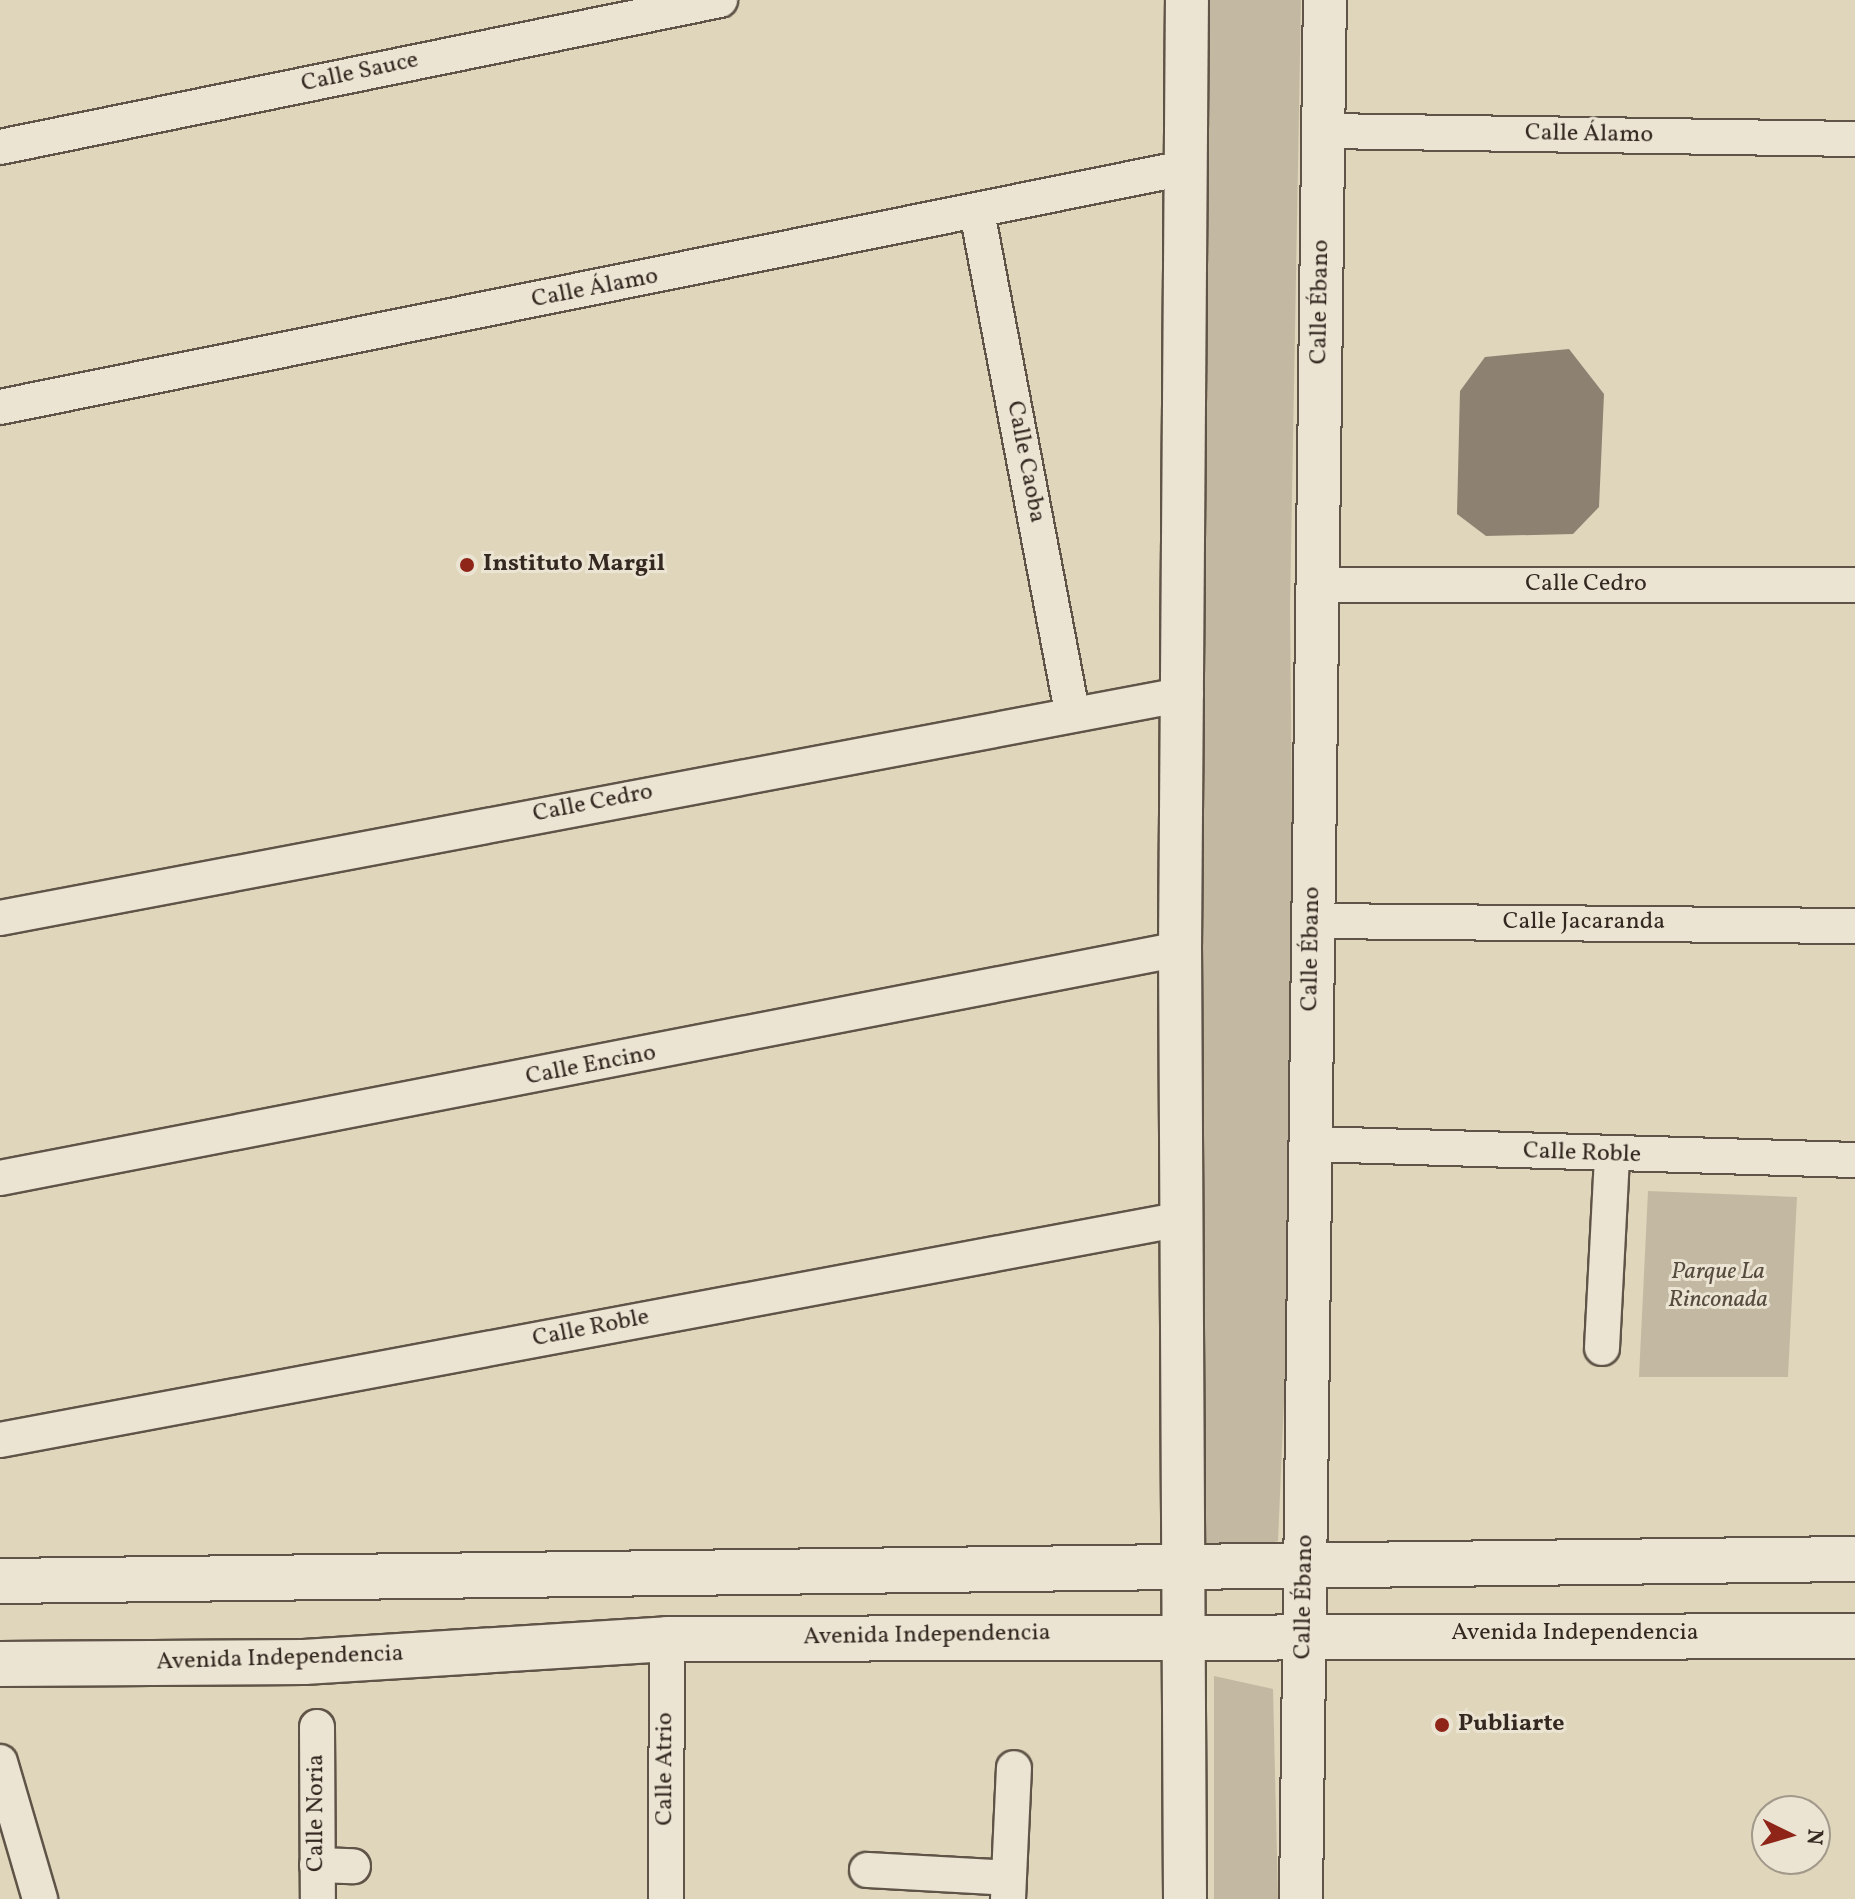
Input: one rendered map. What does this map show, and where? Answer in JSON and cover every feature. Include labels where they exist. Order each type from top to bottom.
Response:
[{"type":"main road","points":[[0,1581],[1182,1568],[1306,1563],[1855,1559]]},
{"type":"main road","name":"Avenida Independencia","points":[[0,1664],[304,1662],[667,1639],[1304,1632],[1855,1636]]},
{"type":"street","name":"Calle Sauce","points":[[0,147],[720,0]]},
{"type":"street","points":[[1185,1899],[1180,949],[1186,694],[1187,0]]},
{"type":"street","name":"Calle Ébano","points":[[1301,1899],[1325,0]]},
{"type":"street","name":"Calle Álamo","points":[[1324,131],[1855,139]]},
{"type":"street","name":"Calle Álamo","points":[[0,407],[1189,167]]},
{"type":"street","name":"Calle Caoba","points":[[977,212],[1072,712]]},
{"type":"street","name":"Calle Cedro","points":[[1317,585],[1855,585]]},
{"type":"street","name":"Calle Cedro","points":[[0,918],[1072,712],[1186,694]]},
{"type":"street","name":"Calle Jacaranda","points":[[1313,921],[1855,926]]},
{"type":"street","name":"Calle Encino","points":[[0,1178],[1180,949]]},
{"type":"street","name":"Calle Roble","points":[[1310,1144],[1855,1160]]},
{"type":"street","points":[[1602,1348],[1612,1155]]},
{"type":"street","name":"Calle Roble","points":[[0,1440],[1182,1219]]},
{"type":"street","name":"Calle Atrio","points":[[666,1899],[667,1639]]},
{"type":"street","name":"Calle Noria","points":[[317,1727],[318,1899]]},
{"type":"street","points":[[0,1762],[40,1899]]},
{"type":"street","points":[[867,1870],[1008,1888],[1014,1768]]},
{"type":"street","points":[[317,1865],[353,1866]]},
{"type":"green space","points":[[1203,0],[1301,0],[1290,607],[1295,1143],[1278,1541],[1201,1562]]},
{"type":"green space","name":"Parque La Rinconada","points":[[1648,1191],[1797,1197],[1788,1377],[1639,1377]]},
{"type":"green space","points":[[1214,1676],[1273,1689],[1278,1899],[1214,1899]]},
{"type":"building","points":[[1569,349],[1604,394],[1599,507],[1573,534],[1486,536],[1457,514],[1460,391],[1485,357]]},
{"type":"place","name":"Instituto Margil","points":[[467,565]]},
{"type":"place","name":"Publiarte","points":[[1442,1725]]}]
